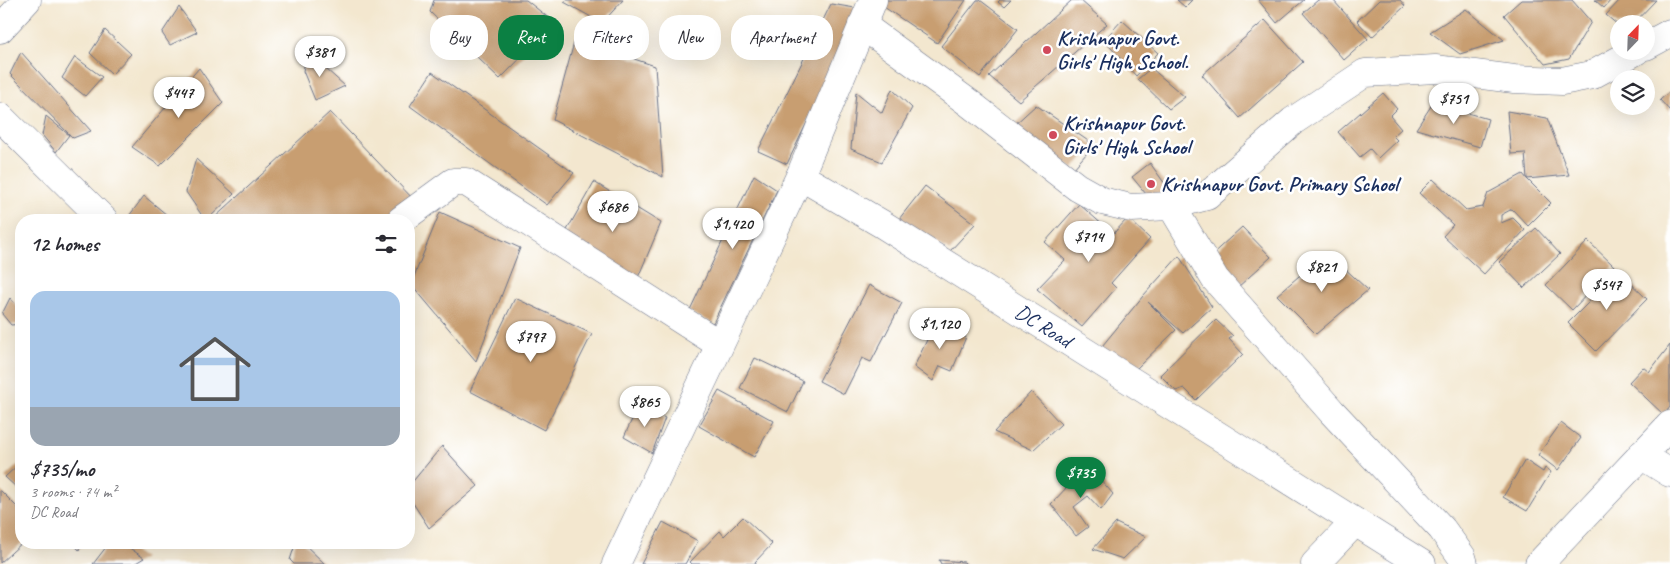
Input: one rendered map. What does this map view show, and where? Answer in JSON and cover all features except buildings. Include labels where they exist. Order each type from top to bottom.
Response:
[{"type":"street","points":[[0,29],[27,0]]},
{"type":"street","points":[[616,564],[800,176],[873,0]]},
{"type":"street","points":[[862,25],[969,103],[1077,187],[1102,201],[1131,208],[1171,205],[1206,196],[1293,121],[1365,73],[1435,69],[1514,79],[1562,82],[1592,75],[1620,60]]},
{"type":"street","points":[[1655,41],[1670,33]]},
{"type":"street","points":[[0,117],[98,214]]},
{"type":"street","name":"DC Road","points":[[800,176],[890,230],[1422,564]]},
{"type":"street","points":[[410,214],[453,182],[466,182],[719,344]]},
{"type":"street","points":[[1171,205],[1215,279],[1332,412],[1442,529],[1462,557],[1464,564]]},
{"type":"street","points":[[1539,564],[1670,424]]},
{"type":"street","points":[[1641,455],[1670,473]]},
{"type":"street","points":[[1315,564],[1355,522]]},
{"type":"place","name":"Krishnapur Govt. Girls' High School.","points":[[1047,50]]},
{"type":"place","name":"Krishnapur Govt. Girls' High School","points":[[1053,135]]},
{"type":"place","name":"Krishnapur Govt. Primary School","points":[[1151,184]]}]
